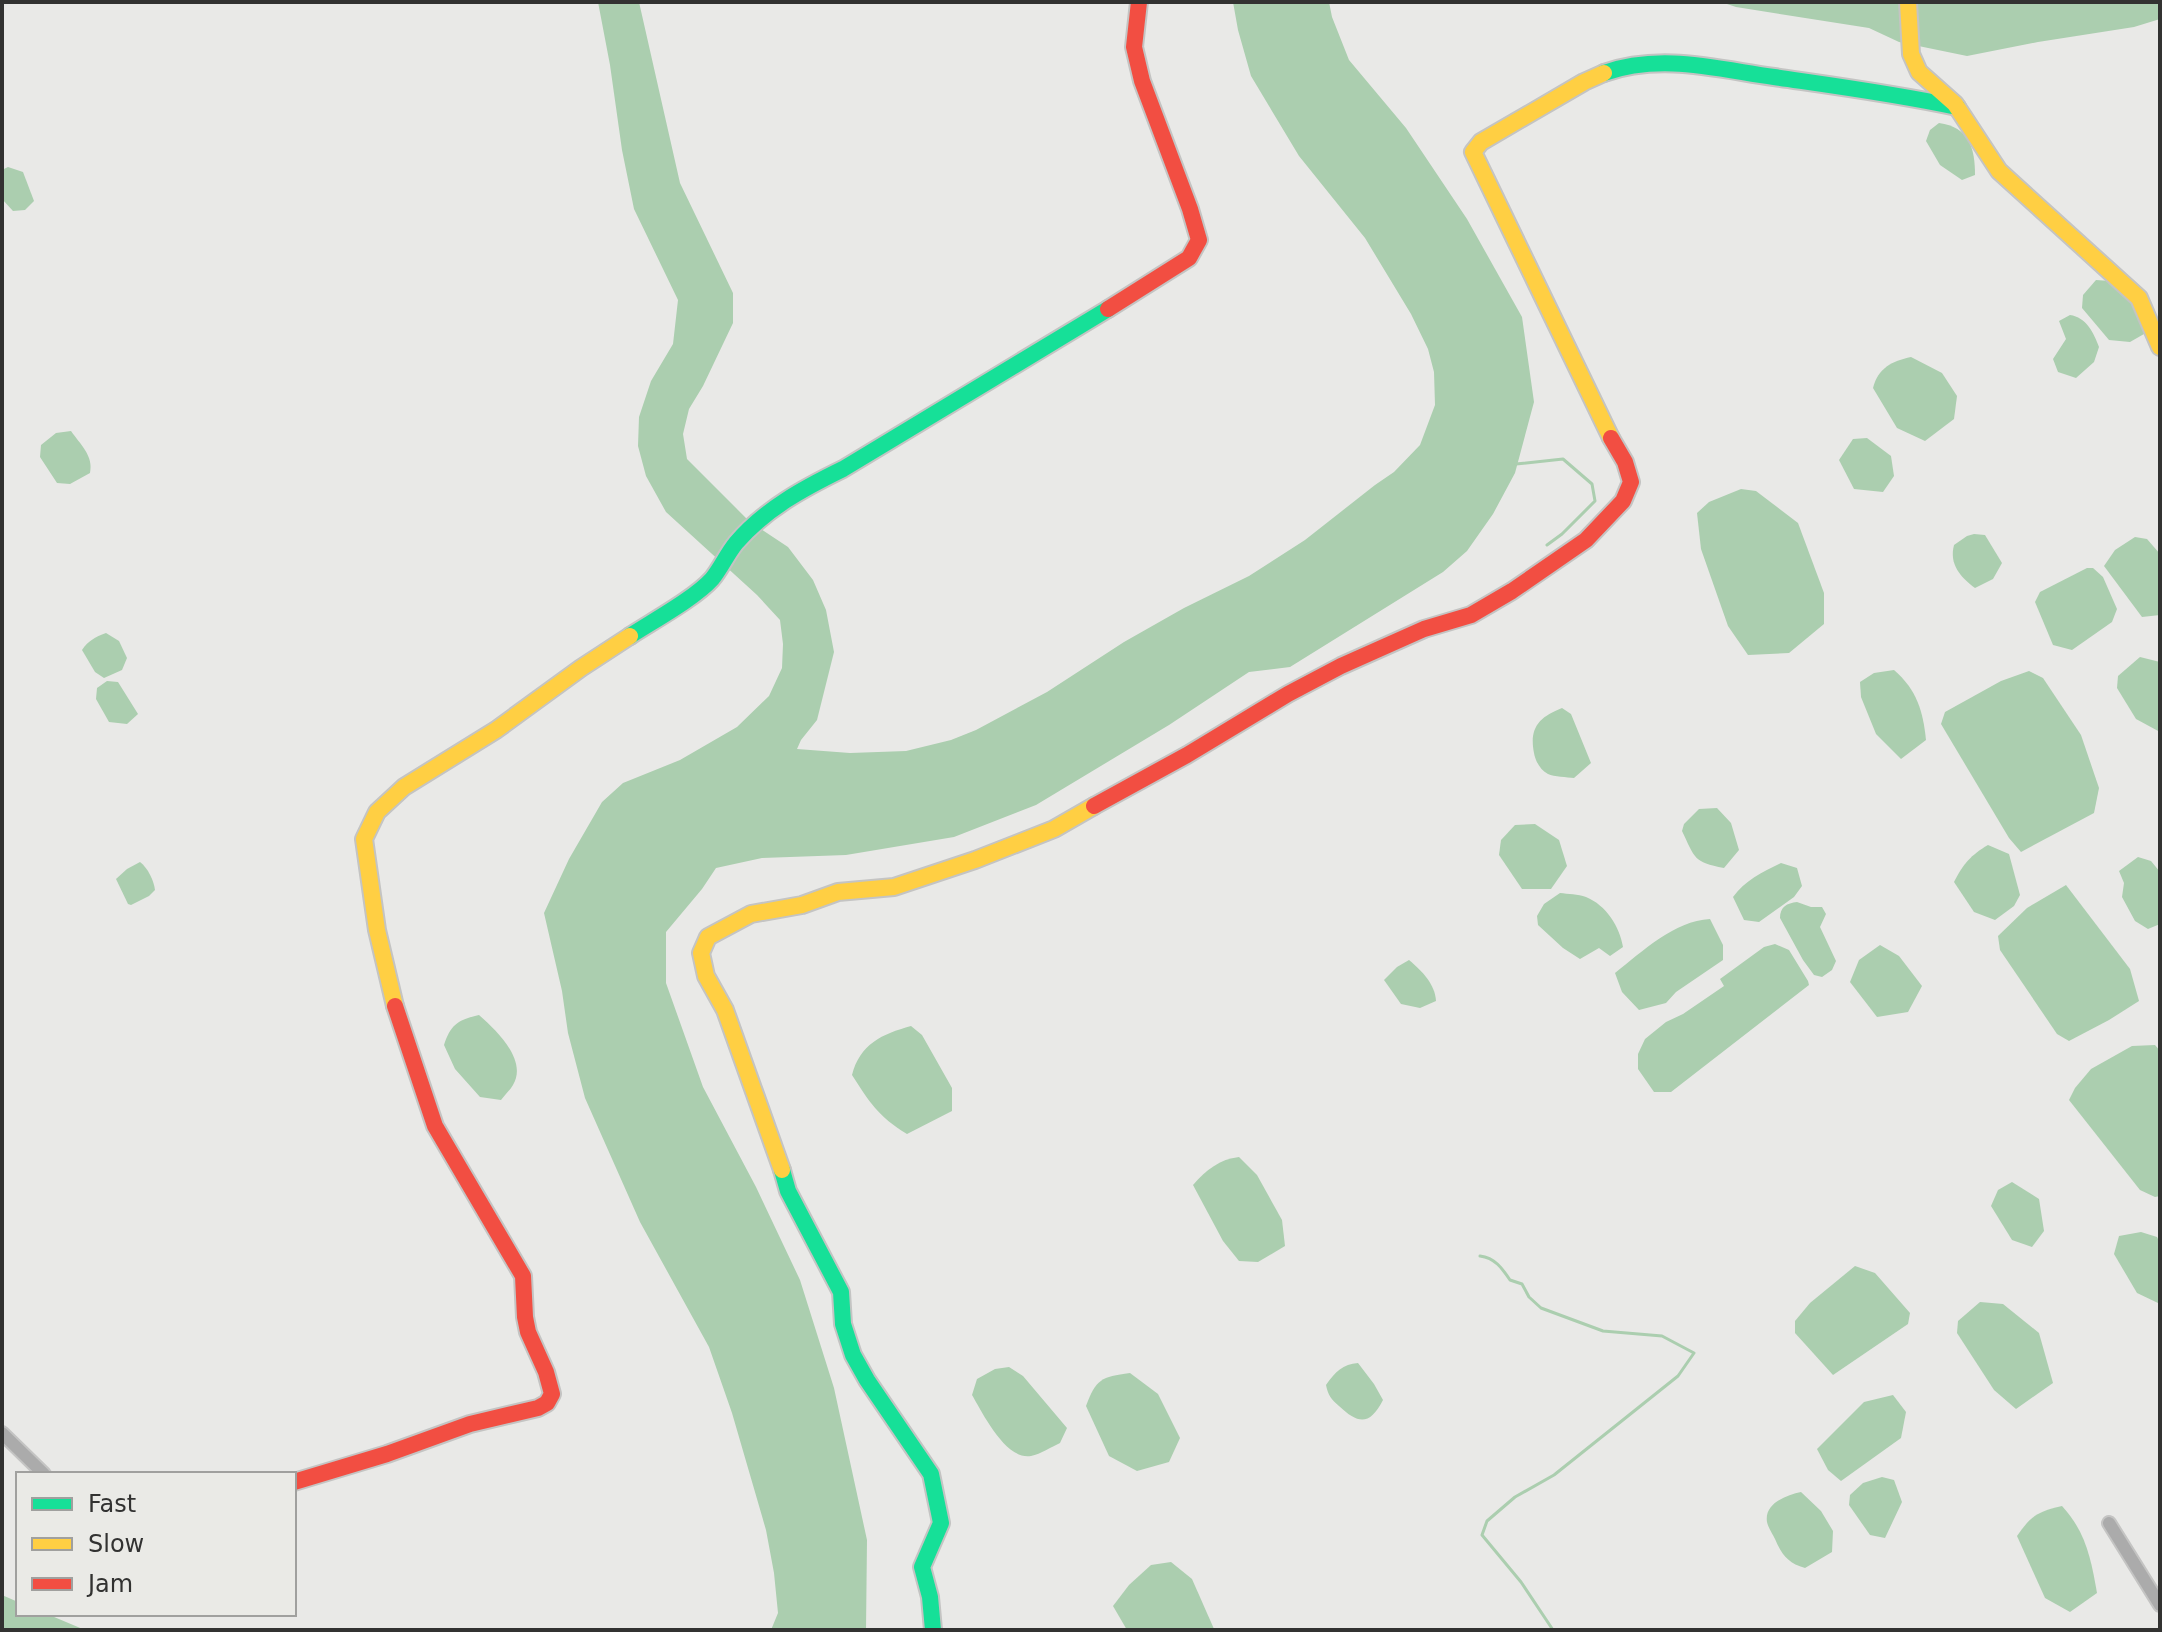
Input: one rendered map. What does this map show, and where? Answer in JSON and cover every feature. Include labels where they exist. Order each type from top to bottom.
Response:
[{"type":"street","points":[[296,1481],[387,1454],[470,1424],[538,1408],[547,1403],[552,1394],[528,1332],[523,1276],[435,1126],[399,1022],[377,930],[364,839],[377,812],[404,787],[496,730],[581,668],[685,600],[711,580],[736,543],[763,517],[798,491],[843,469],[1189,258],[1199,240],[1142,81],[1134,47],[1139,2]]},
{"type":"street","points":[[1908,2],[1911,54],[1919,72],[1957,107],[1999,171],[2139,298],[2160,347]]},
{"type":"street","points":[[933,1630],[930,1597],[922,1567],[941,1523],[931,1474],[853,1355],[843,1324],[841,1292],[788,1191],[778,1154],[725,1010],[706,976],[701,953],[708,937],[751,914],[802,905],[838,892],[894,887],[1054,829],[1341,666],[1424,629],[1471,615],[1586,540],[1623,501],[1631,482],[1625,462],[1606,431],[1473,152],[1481,142],[1586,80],[1616,68],[1651,62],[1716,67],[1957,107]]},
{"type":"street","points":[[2,1433],[42,1472]]},
{"type":"street","points":[[2109,1523],[2160,1605]]},
{"type":"shaded area","points":[[598,2],[639,2],[680,183],[733,293],[733,323],[689,409],[683,434],[687,459],[749,521],[788,547],[813,580],[826,610],[834,652],[817,720],[797,749],[850,753],[906,751],[976,730],[1047,692],[1184,608],[1249,576],[1305,540],[1394,472],[1420,445],[1435,405],[1434,372],[1428,349],[1411,314],[1365,238],[1299,156],[1251,76],[1233,2],[1329,2],[1349,60],[1406,128],[1467,219],[1522,317],[1534,402],[1515,473],[1493,514],[1467,551],[1443,572],[1290,667],[1249,672],[1169,725],[1036,805],[954,837],[846,855],[762,858],[716,868],[666,932],[666,983],[703,1087],[756,1187],[800,1280],[834,1388],[867,1540],[866,1630],[771,1630],[778,1613],[774,1573],[766,1530],[732,1413],[709,1347],[640,1222],[585,1098],[568,1033],[544,913],[569,859],[602,802],[623,783],[680,760],[737,727],[769,696],[782,668],[780,620],[666,512],[646,476],[638,446],[639,417],[651,381],[673,344],[678,300],[634,209]]},
{"type":"shaded area","points":[[1721,2],[2160,2],[2160,19],[2134,27],[1967,56],[1899,42],[1869,28]]},
{"type":"shaded area","points":[[1939,123],[1964,134],[1972,148],[1975,175],[1962,180],[1940,165],[1926,141],[1930,130]]},
{"type":"shaded area","points":[[8,167],[23,172],[34,201],[25,210],[13,211],[2,199],[2,170]]},
{"type":"shaded area","points":[[2096,280],[2110,281],[2133,299],[2145,321],[2144,334],[2130,342],[2109,340],[2082,308],[2083,295]]},
{"type":"shaded area","points":[[2070,315],[2085,322],[2099,347],[2094,362],[2076,378],[2058,372],[2053,359],[2066,339],[2059,321]]},
{"type":"shaded area","points":[[1911,357],[1942,373],[1957,396],[1954,419],[1925,441],[1897,428],[1873,388],[1878,375],[1887,366]]},
{"type":"shaded area","points":[[71,431],[88,456],[90,473],[70,484],[57,483],[40,457],[41,445],[56,433]]},
{"type":"shaded area","points":[[1867,438],[1891,456],[1894,476],[1883,492],[1854,489],[1839,460],[1853,439]]},
{"type":"shaded area","points":[[1741,489],[1756,491],[1798,523],[1824,593],[1824,624],[1789,653],[1748,655],[1728,626],[1701,549],[1697,513],[1709,502]]},
{"type":"shaded area","points":[[1974,534],[1985,535],[2002,563],[1993,579],[1975,588],[1957,570],[1953,558],[1954,545]]},
{"type":"shaded area","points":[[2135,537],[2147,539],[2160,554],[2160,615],[2142,617],[2104,566],[2115,550]]},
{"type":"shaded area","points":[[2087,568],[2093,568],[2103,577],[2117,609],[2112,622],[2072,650],[2053,645],[2035,602],[2040,592]]},
{"type":"shaded area","points":[[106,633],[119,641],[127,658],[122,670],[104,678],[95,672],[82,650]]},
{"type":"shaded area","points":[[2140,657],[2160,662],[2160,732],[2136,719],[2117,688],[2118,676]]},
{"type":"shaded area","points":[[1894,670],[1918,702],[1926,740],[1901,759],[1876,734],[1861,697],[1860,682],[1874,673]]},
{"type":"shaded area","points":[[2029,671],[2043,678],[2081,735],[2099,788],[2094,813],[2021,852],[2009,838],[1941,724],[1945,712],[2001,681]]},
{"type":"shaded area","points":[[107,681],[118,682],[138,714],[127,724],[109,722],[96,699],[97,688]]},
{"type":"shaded area","points":[[1562,708],[1571,714],[1591,763],[1574,778],[1545,772],[1535,759],[1533,737],[1538,724],[1547,715]]},
{"type":"shaded area","points":[[1717,808],[1731,823],[1739,850],[1724,868],[1696,857],[1682,831],[1684,824],[1699,809]]},
{"type":"shaded area","points":[[1535,824],[1559,840],[1567,866],[1551,889],[1522,889],[1499,855],[1501,840],[1515,825]]},
{"type":"shaded area","points":[[1988,845],[2009,854],[2020,895],[2014,906],[1995,920],[1974,912],[1954,882],[1968,860]]},
{"type":"shaded area","points":[[2138,857],[2151,861],[2160,872],[2160,924],[2148,929],[2135,921],[2122,897],[2124,883],[2119,871]]},
{"type":"shaded area","points":[[140,862],[150,875],[155,890],[131,905],[116,879]]},
{"type":"shaded area","points":[[1781,863],[1797,868],[1802,886],[1794,897],[1759,922],[1744,920],[1733,897],[1749,881]]},
{"type":"shaded area","points":[[2066,885],[2130,969],[2139,1001],[2069,1041],[2057,1034],[2000,950],[1998,936],[2027,908]]},
{"type":"shaded area","points":[[1560,893],[1583,896],[1600,905],[1615,924],[1623,947],[1610,956],[1599,948],[1580,959],[1563,948],[1538,925],[1537,916],[1544,904]]},
{"type":"shaded area","points":[[1797,902],[1822,907],[1826,914],[1820,927],[1836,961],[1832,970],[1822,977],[1814,975],[1803,960],[1780,918],[1785,906]]},
{"type":"shaded area","points":[[1710,919],[1723,945],[1723,960],[1676,992],[1666,1003],[1639,1010],[1622,992],[1615,973],[1672,931]]},
{"type":"shaded area","points":[[1775,944],[1789,950],[1809,985],[1671,1092],[1654,1092],[1638,1069],[1638,1054],[1645,1039],[1666,1022],[1724,986],[1720,979],[1764,947]]},
{"type":"shaded area","points":[[1880,945],[1899,956],[1922,986],[1908,1012],[1877,1017],[1850,982],[1859,960]]},
{"type":"shaded area","points":[[1409,960],[1427,978],[1435,995],[1436,1001],[1420,1008],[1401,1004],[1384,980]]},
{"type":"shaded area","points":[[479,1015],[508,1046],[516,1066],[513,1085],[501,1100],[480,1097],[455,1069],[444,1045],[456,1024]]},
{"type":"shaded area","points":[[911,1026],[922,1035],[952,1088],[952,1111],[907,1134],[875,1108],[852,1075],[861,1055],[874,1042]]},
{"type":"shaded area","points":[[2155,1045],[2160,1051],[2160,1196],[2155,1197],[2140,1190],[2069,1100],[2091,1069],[2132,1046]]},
{"type":"shaded area","points":[[1239,1157],[1257,1175],[1282,1220],[1285,1246],[1258,1262],[1239,1261],[1223,1241],[1193,1185],[1214,1166]]},
{"type":"shaded area","points":[[2012,1182],[2039,1199],[2044,1231],[2032,1247],[2012,1240],[1991,1206],[1998,1190]]},
{"type":"shaded area","points":[[2141,1232],[2157,1237],[2160,1243],[2158,1303],[2137,1293],[2114,1254],[2119,1236]]},
{"type":"shaded area","points":[[1855,1266],[1875,1273],[1910,1313],[1908,1324],[1833,1375],[1795,1333],[1795,1321],[1810,1303]]},
{"type":"shaded area","points":[[1980,1302],[2003,1304],[2039,1333],[2053,1383],[2016,1409],[1994,1390],[1957,1333],[1958,1321]]},
{"type":"shaded area","points":[[1358,1363],[1383,1400],[1364,1420],[1352,1417],[1336,1403],[1326,1385],[1340,1370]]},
{"type":"shaded area","points":[[1009,1367],[1023,1376],[1067,1428],[1060,1443],[1035,1455],[1022,1456],[1004,1443],[972,1395],[977,1379],[995,1369]]},
{"type":"shaded area","points":[[1130,1373],[1158,1394],[1180,1438],[1169,1462],[1137,1471],[1109,1456],[1086,1406],[1101,1381]]},
{"type":"shaded area","points":[[1893,1395],[1906,1412],[1901,1438],[1841,1481],[1828,1470],[1817,1449],[1864,1402]]},
{"type":"shaded area","points":[[1882,1477],[1894,1480],[1902,1502],[1885,1538],[1870,1535],[1849,1505],[1850,1495],[1863,1483]]},
{"type":"shaded area","points":[[1801,1492],[1821,1511],[1833,1531],[1832,1552],[1805,1568],[1794,1564],[1783,1554],[1767,1522],[1773,1505]]},
{"type":"shaded area","points":[[2062,1506],[2082,1536],[2097,1593],[2070,1612],[2045,1598],[2017,1536],[2036,1515]]},
{"type":"shaded area","points":[[1171,1562],[1192,1579],[1214,1629],[1127,1630],[1113,1606],[1129,1585],[1151,1565]]},
{"type":"shaded area","points":[[2,1595],[16,1601],[16,1616],[52,1616],[85,1630],[2,1630]]},
{"type":"waterway","points":[[1516,464],[1563,459],[1592,484],[1595,501],[1547,545]]},
{"type":"waterway","points":[[1480,1256],[1494,1261],[1510,1280],[1522,1284],[1529,1297],[1541,1308],[1603,1331],[1662,1336],[1694,1353],[1678,1376],[1554,1475],[1515,1497],[1487,1521],[1482,1535],[1521,1582],[1553,1630]]},
{"type":"traffic: fast","points":[[1604,73],[1647,64],[1689,64],[1957,107]]},
{"type":"traffic: fast","points":[[630,636],[705,586],[747,531],[786,500],[843,469],[1108,309]]},
{"type":"traffic: fast","points":[[782,1170],[788,1191],[841,1292],[843,1324],[853,1355],[931,1474],[941,1523],[922,1567],[930,1597],[933,1630]]},
{"type":"traffic: slow","points":[[1908,2],[1911,54],[1919,72],[1955,104],[1999,171],[2139,298],[2160,347]]},
{"type":"traffic: slow","points":[[1604,73],[1481,142],[1473,152],[1611,438]]},
{"type":"traffic: slow","points":[[395,1006],[377,930],[364,839],[377,812],[404,787],[496,730],[630,636]]},
{"type":"traffic: slow","points":[[782,1170],[725,1010],[706,976],[701,953],[708,937],[751,914],[802,905],[838,892],[894,887],[975,860],[1054,829],[1094,806]]},
{"type":"traffic: jam","points":[[1108,309],[1189,258],[1199,240],[1142,81],[1134,47],[1139,2]]},
{"type":"traffic: jam","points":[[1094,806],[1341,666],[1424,629],[1471,615],[1586,540],[1623,501],[1631,482],[1625,462],[1611,438]]},
{"type":"traffic: jam","points":[[296,1481],[387,1454],[470,1424],[538,1408],[547,1403],[552,1394],[528,1332],[523,1276],[435,1126],[395,1006]]}]
